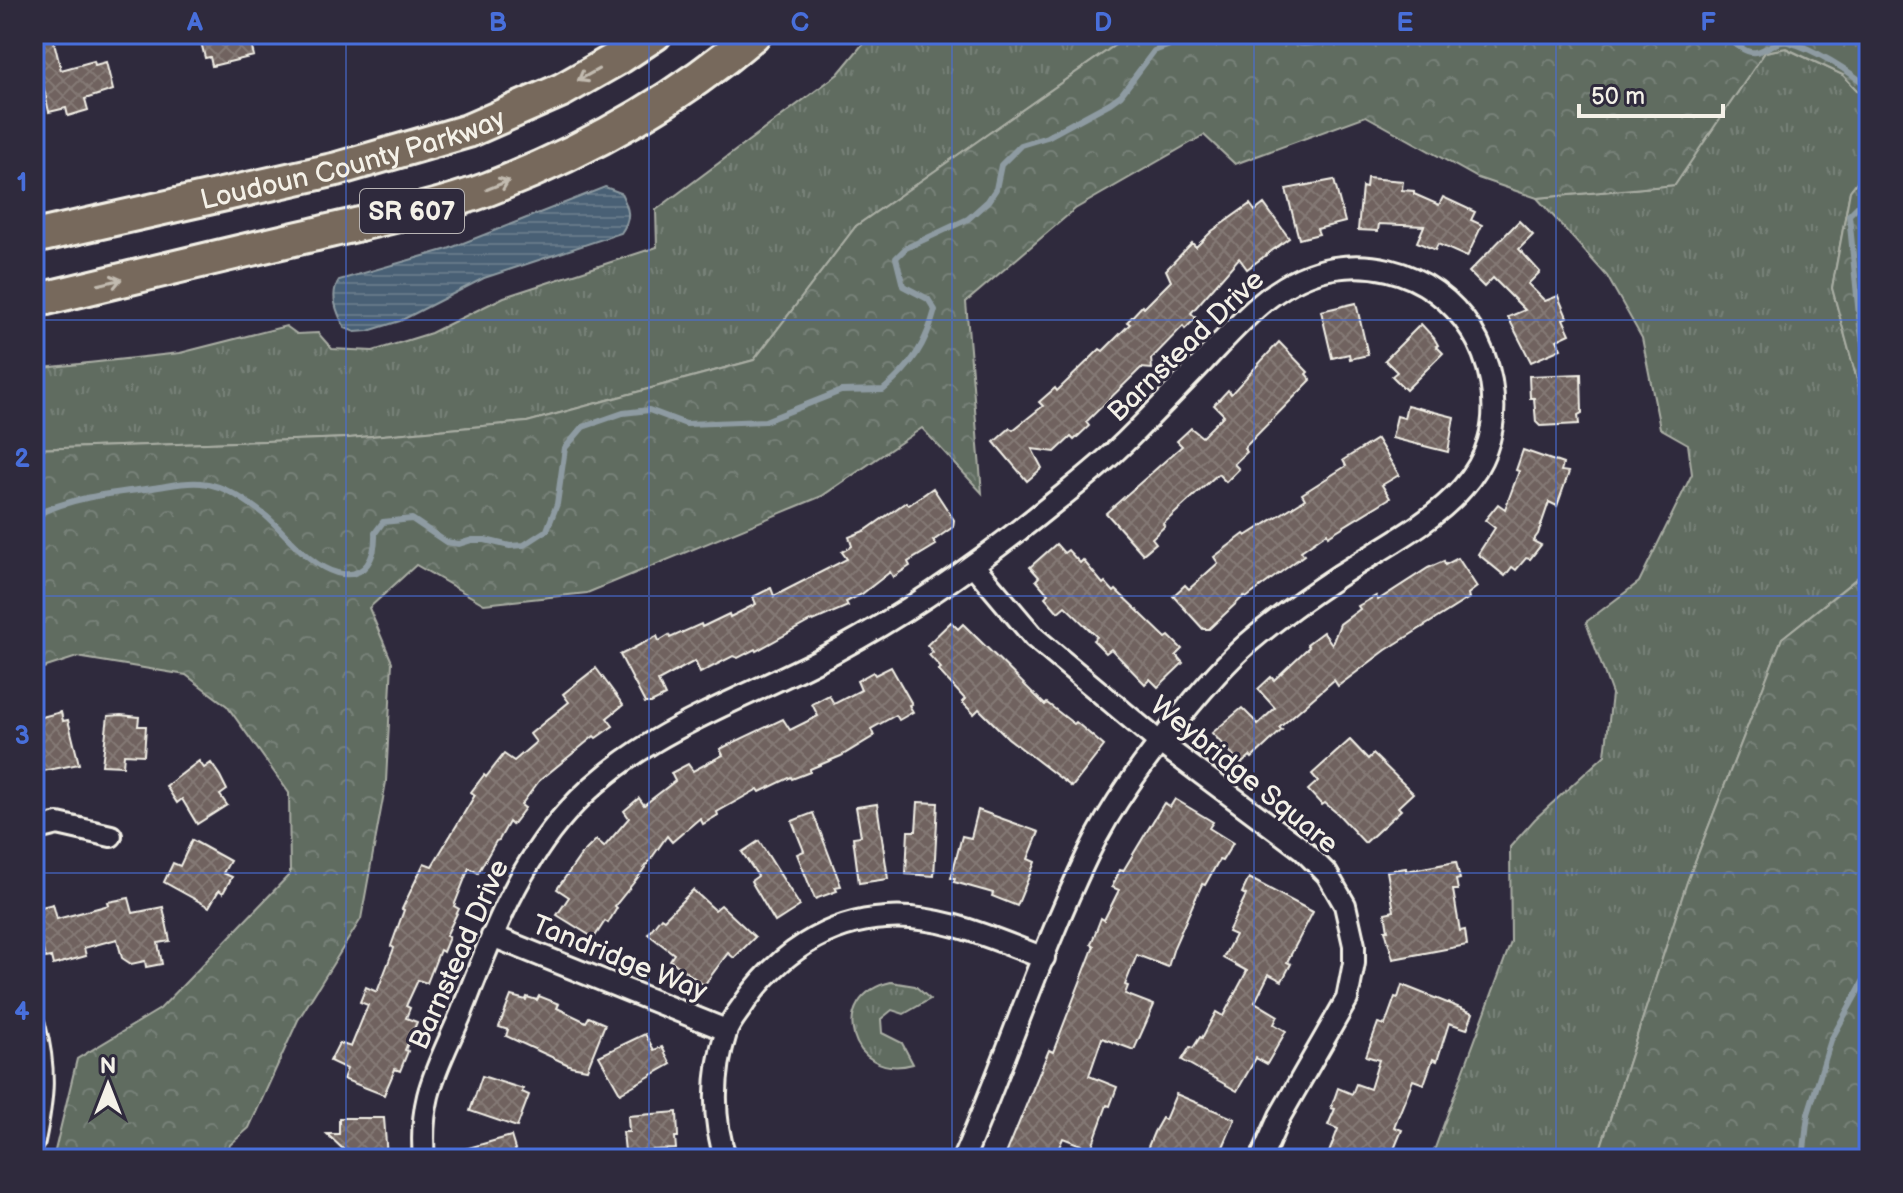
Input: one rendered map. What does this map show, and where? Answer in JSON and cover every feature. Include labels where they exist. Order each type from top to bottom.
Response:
[{"type":"main road","name":"Loudoun County Parkway","points":[[34,237],[337,169],[468,131],[562,90],[655,34]]},
{"type":"main road","name":"SR 607","points":[[34,301],[408,212],[484,190],[534,170],[634,120],[686,86],[754,34]]},
{"type":"street","name":"Barnstead Drive","points":[[424,1159],[422,1129],[429,1090],[513,890],[550,831],[598,781],[630,755],[678,726],[832,653],[974,566],[1126,442],[1245,318],[1277,290],[1302,276],[1335,268],[1392,270],[1421,283],[1462,314],[1484,354],[1494,401],[1492,428],[1484,452],[1470,478],[1450,504],[1335,578],[1244,646],[1159,742],[1123,791],[1089,852],[963,1159]]},
{"type":"street","name":"Weybridge Square","points":[[974,566],[1034,637],[1159,742],[1310,857],[1337,889],[1351,925],[1354,963],[1347,999],[1280,1116],[1261,1159]]},
{"type":"street","points":[[34,830],[58,824],[111,836]]},
{"type":"street","points":[[726,1159],[715,1103],[726,1030],[762,979],[792,951],[853,922],[921,918],[955,925],[1044,958]]},
{"type":"street","name":"Tandridge Way","points":[[492,936],[726,1030]]},
{"type":"street","points":[[34,1025],[42,1054],[44,1078],[34,1141]]},
{"type":"green space","points":[[871,34],[1131,34],[856,226],[754,360],[527,422],[349,438],[34,449],[34,369],[180,353],[286,326],[297,334],[318,333],[332,349],[373,351],[431,333],[504,297],[657,247],[656,210],[838,74]]},
{"type":"green space","points":[[1131,34],[1869,34],[1869,103],[1843,75],[1786,48],[1765,52],[1675,185],[1537,198],[1478,178],[1366,116],[1235,164],[1204,135],[1075,209],[966,302],[982,493],[922,428],[822,496],[587,593],[484,604],[416,565],[369,608],[392,662],[386,782],[361,919],[298,1020],[249,1128],[214,1159],[53,1159],[77,1059],[160,1009],[290,874],[289,793],[227,706],[186,675],[77,657],[34,671],[34,449],[349,438],[527,422],[754,360],[856,226]]},
{"type":"green space","points":[[1785,48],[1843,75],[1869,103],[1869,166],[1850,191],[1832,288],[1866,413],[1869,439],[1868,569],[1782,638],[1687,882],[1597,1159],[1431,1159],[1511,942],[1510,847],[1535,819],[1605,755],[1612,694],[1586,622],[1639,582],[1692,474],[1688,444],[1660,428],[1642,338],[1607,276],[1537,198],[1674,185],[1765,52]]},
{"type":"green space","points":[[1869,166],[1869,413],[1866,413],[1832,288],[1850,191]]},
{"type":"green space","points":[[1869,569],[1869,1156],[1867,1159],[1597,1159],[1687,882],[1782,638]]},
{"type":"green space","points":[[891,982],[915,986],[930,999],[904,1014],[892,1010],[881,1019],[882,1033],[902,1043],[913,1064],[891,1066],[874,1061],[861,1050],[854,1035],[853,1019],[858,1003],[871,990]]},
{"type":"water","points":[[605,187],[621,193],[626,204],[628,218],[621,233],[484,278],[400,321],[368,331],[355,332],[345,328],[334,298],[339,280],[448,249]]},
{"type":"building","points":[[199,34],[286,34],[287,40],[252,48],[254,56],[212,66],[210,57],[205,58]]},
{"type":"building","points":[[53,38],[61,70],[94,61],[95,65],[106,62],[113,90],[85,99],[88,110],[68,116],[66,108],[49,112],[34,43]]},
{"type":"building","points":[[1367,178],[1403,181],[1402,190],[1414,191],[1414,194],[1439,205],[1443,197],[1475,212],[1471,220],[1482,225],[1467,257],[1438,244],[1435,250],[1417,242],[1424,226],[1379,224],[1378,231],[1358,230],[1362,187],[1366,188]]},
{"type":"building","points":[[1334,180],[1345,222],[1317,229],[1319,234],[1299,239],[1286,189]]},
{"type":"building","points":[[1250,204],[1255,211],[1264,204],[1289,238],[1247,269],[1239,258],[1191,313],[1196,318],[1185,329],[1183,326],[1151,359],[1152,369],[1141,368],[1086,422],[1089,426],[1074,440],[1071,437],[1055,452],[1032,449],[1042,468],[1027,481],[994,442],[1043,406],[1039,402],[1055,388],[1057,391],[1130,324],[1127,322],[1142,306],[1144,308],[1171,281],[1166,270],[1192,243],[1196,247],[1212,231]]},
{"type":"building","points":[[1519,221],[1533,235],[1519,249],[1540,272],[1528,284],[1545,301],[1558,296],[1570,334],[1557,340],[1561,349],[1531,362],[1508,317],[1525,310],[1493,278],[1484,287],[1469,272]]},
{"type":"building","points":[[1356,303],[1368,355],[1350,359],[1349,354],[1332,358],[1321,311]]},
{"type":"building","points":[[1421,324],[1443,353],[1406,390],[1392,376],[1397,372],[1385,360]]},
{"type":"building","points":[[1279,342],[1308,372],[1306,374],[1311,380],[1244,448],[1247,452],[1234,464],[1239,469],[1226,482],[1218,474],[1163,524],[1165,526],[1152,538],[1156,543],[1143,554],[1106,513],[1182,446],[1177,441],[1191,428],[1202,437],[1224,415],[1214,405],[1228,390],[1231,394]]},
{"type":"building","points":[[1581,374],[1582,413],[1578,415],[1579,424],[1540,426],[1536,422],[1534,398],[1530,398],[1529,376]]},
{"type":"building","points":[[1407,405],[1454,417],[1448,452],[1392,438],[1397,416],[1404,418]]},
{"type":"building","points":[[1377,439],[1399,475],[1382,485],[1390,498],[1301,551],[1304,555],[1246,598],[1244,596],[1209,629],[1203,629],[1173,596],[1185,585],[1189,589],[1218,563],[1214,557],[1244,534],[1246,536],[1305,499],[1302,494],[1346,466],[1343,460]]},
{"type":"building","points":[[1523,450],[1563,464],[1561,471],[1569,472],[1557,506],[1549,502],[1533,541],[1541,545],[1530,559],[1526,558],[1516,570],[1512,567],[1505,576],[1478,554],[1495,528],[1485,520],[1498,504],[1505,509]]},
{"type":"building","points":[[933,488],[954,520],[953,527],[933,541],[936,545],[908,562],[910,566],[893,577],[890,572],[862,594],[846,602],[848,606],[812,620],[756,651],[738,658],[733,656],[700,673],[695,661],[658,681],[665,696],[645,703],[620,655],[657,636],[659,641],[701,624],[702,627],[729,614],[730,617],[756,604],[753,597],[771,588],[774,596],[847,559],[842,552],[852,546],[849,537],[866,530],[906,502],[909,505]]},
{"type":"building","points":[[1056,544],[1064,553],[1068,550],[1080,563],[1083,560],[1103,584],[1105,582],[1114,592],[1116,590],[1166,638],[1169,636],[1182,649],[1176,655],[1183,663],[1158,687],[1150,679],[1145,684],[1111,649],[1106,653],[1093,640],[1097,637],[1065,606],[1058,612],[1045,597],[1048,594],[1030,567]]},
{"type":"building","points":[[1458,558],[1477,587],[1468,594],[1469,598],[1386,650],[1338,686],[1334,680],[1279,728],[1282,730],[1252,758],[1250,756],[1241,764],[1212,733],[1242,708],[1258,724],[1275,708],[1258,689],[1271,677],[1274,680],[1309,647],[1307,644],[1323,632],[1332,644],[1340,624],[1360,609],[1358,606],[1376,596],[1378,600],[1428,568],[1444,561],[1445,565]]},
{"type":"building","points":[[951,622],[958,629],[963,624],[1045,705],[1047,703],[1074,724],[1076,722],[1104,746],[1072,787],[1008,738],[979,709],[974,714],[962,702],[965,699],[938,670],[941,668],[929,655],[933,652],[927,645]]},
{"type":"building","points":[[891,667],[912,704],[909,705],[913,712],[899,720],[896,715],[871,729],[874,736],[841,756],[810,769],[810,772],[791,777],[760,792],[758,789],[717,812],[718,815],[703,824],[700,818],[672,842],[667,836],[615,906],[617,908],[608,923],[605,921],[594,938],[557,915],[569,897],[557,889],[581,855],[596,840],[604,847],[629,818],[624,811],[639,798],[644,805],[675,781],[671,773],[688,764],[693,771],[723,755],[720,749],[783,719],[790,730],[818,716],[812,704],[829,695],[834,704],[861,690],[857,681]]},
{"type":"building","points":[[596,668],[623,705],[607,718],[613,726],[596,738],[594,736],[539,781],[521,805],[525,808],[512,825],[509,822],[478,873],[469,868],[454,906],[459,909],[446,936],[449,937],[443,952],[440,950],[427,983],[418,980],[406,1006],[410,1008],[406,1018],[417,1022],[400,1071],[395,1069],[384,1095],[343,1079],[347,1069],[330,1061],[339,1043],[351,1047],[368,1005],[360,1002],[366,987],[377,992],[394,948],[391,946],[402,909],[424,863],[432,866],[475,795],[471,792],[484,775],[486,777],[504,754],[514,761],[536,742],[530,734],[569,702],[563,694]]},
{"type":"building","points":[[61,712],[63,721],[68,720],[79,764],[43,771],[34,737],[34,719]]},
{"type":"building","points":[[108,716],[139,717],[138,726],[146,726],[144,755],[124,754],[123,766],[102,765]]},
{"type":"building","points":[[1350,740],[1368,759],[1373,754],[1413,793],[1398,807],[1401,810],[1365,843],[1338,814],[1325,803],[1322,805],[1308,790],[1318,781],[1312,774]]},
{"type":"building","points":[[199,761],[204,768],[211,763],[220,776],[227,790],[220,795],[227,805],[197,824],[182,799],[177,803],[166,786]]},
{"type":"building","points":[[1175,799],[1213,822],[1209,828],[1233,843],[1205,885],[1202,884],[1168,967],[1137,955],[1125,985],[1128,986],[1125,994],[1154,1005],[1134,1050],[1102,1038],[1089,1076],[1117,1087],[1091,1149],[1063,1138],[1054,1159],[1004,1159],[1049,1050],[1053,1052],[1094,946],[1091,944],[1101,918],[1104,920],[1119,890],[1112,887],[1120,870],[1123,871],[1164,803],[1170,807]]},
{"type":"building","points":[[918,802],[938,803],[934,876],[906,874],[908,831],[916,831]]},
{"type":"building","points":[[877,804],[888,879],[859,883],[853,837],[861,836],[856,807]]},
{"type":"building","points":[[978,810],[1039,832],[1028,859],[1035,862],[1017,906],[992,896],[993,893],[954,882],[955,878],[951,878],[962,836],[971,838]]},
{"type":"building","points":[[813,813],[841,886],[835,887],[837,891],[815,899],[797,854],[804,851],[792,821]]},
{"type":"building","points":[[192,840],[230,861],[223,873],[232,877],[223,893],[219,890],[209,907],[164,882],[173,863],[180,866]]},
{"type":"building","points":[[759,841],[800,906],[775,922],[751,881],[758,876],[742,852]]},
{"type":"building","points":[[1456,862],[1460,879],[1456,880],[1458,890],[1453,890],[1460,931],[1465,930],[1467,945],[1393,959],[1385,930],[1388,930],[1385,913],[1394,911],[1387,871],[1406,868],[1406,871]]},
{"type":"building","points":[[1249,878],[1313,912],[1287,962],[1291,964],[1282,981],[1269,974],[1255,1002],[1278,1016],[1274,1024],[1286,1031],[1267,1064],[1256,1058],[1237,1091],[1182,1060],[1190,1047],[1193,1048],[1202,1038],[1216,1012],[1223,1016],[1247,971],[1223,958],[1235,935],[1228,932],[1246,895],[1242,893]]},
{"type":"building","points":[[693,890],[715,910],[721,905],[755,937],[734,958],[728,953],[704,985],[670,960],[674,954],[648,934],[661,917],[664,919]]},
{"type":"building","points":[[129,898],[133,913],[163,907],[170,941],[158,943],[162,964],[146,967],[145,961],[131,964],[122,958],[117,939],[84,948],[86,956],[53,965],[51,957],[45,958],[34,909],[53,904],[57,919]]},
{"type":"building","points":[[1402,985],[1473,1013],[1467,1029],[1449,1023],[1437,1061],[1433,1059],[1424,1084],[1413,1080],[1394,1127],[1402,1130],[1390,1159],[1338,1159],[1328,1155],[1338,1129],[1328,1125],[1335,1109],[1331,1108],[1338,1088],[1352,1094],[1356,1084],[1370,1089],[1379,1060],[1366,1056],[1378,1023],[1385,1025]]},
{"type":"building","points":[[511,996],[537,1000],[539,996],[559,1004],[557,1008],[586,1022],[589,1017],[605,1024],[587,1069],[571,1066],[506,1036],[508,1030],[499,1027]]},
{"type":"building","points":[[645,1034],[654,1050],[662,1047],[671,1064],[620,1093],[599,1056]]},
{"type":"building","points":[[482,1076],[523,1089],[522,1092],[529,1095],[517,1127],[470,1111]]},
{"type":"building","points":[[1176,1094],[1235,1119],[1218,1159],[1143,1159],[1154,1132],[1162,1118],[1165,1120]]},
{"type":"building","points":[[677,1112],[676,1149],[625,1151],[623,1132],[629,1132],[628,1116]]},
{"type":"building","points":[[339,1118],[384,1118],[387,1157],[344,1157],[344,1150],[327,1134],[339,1134]]},
{"type":"building","points":[[511,1136],[518,1159],[447,1159],[447,1154]]},
{"type":"waterway","points":[[34,516],[62,504],[92,497],[195,483],[219,487],[244,500],[266,516],[308,556],[337,573],[355,573],[367,564],[374,550],[375,533],[383,522],[412,519],[446,542],[459,544],[485,540],[510,546],[524,545],[547,530],[557,504],[565,448],[583,427],[623,413],[649,410],[686,424],[765,421],[841,391],[883,390],[902,373],[916,354],[935,310],[928,299],[903,286],[896,258],[906,248],[968,219],[988,201],[996,189],[1001,165],[1021,145],[1047,137],[1110,103],[1121,95],[1154,51],[1178,42],[1216,42],[1235,34]]},
{"type":"waterway","points":[[1268,34],[1303,44],[1319,42],[1338,34]]},
{"type":"waterway","points":[[1721,34],[1752,52],[1783,42],[1809,49],[1852,74],[1869,88]]},
{"type":"waterway","points":[[1869,195],[1849,215],[1860,326],[1869,376]]},
{"type":"waterway","points":[[1803,1159],[1808,1114],[1831,1040],[1869,971]]}]
